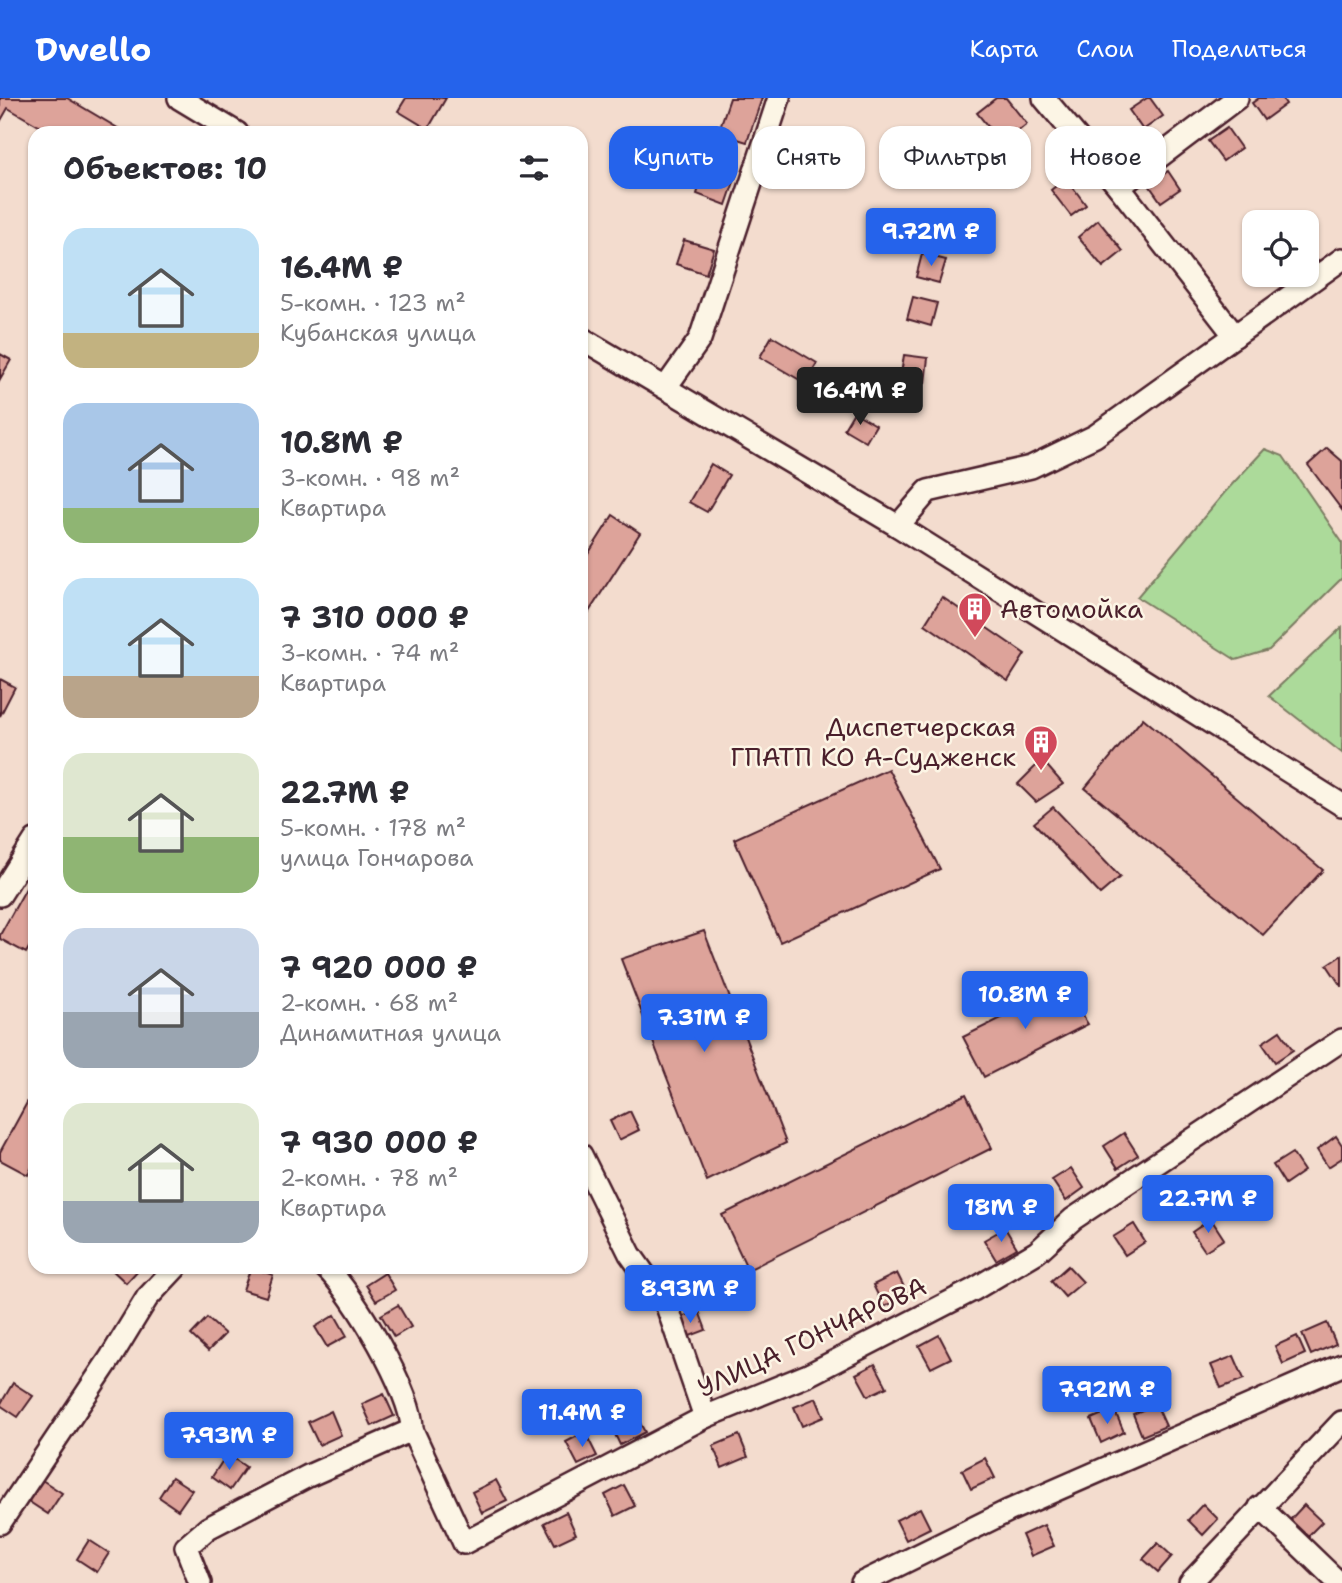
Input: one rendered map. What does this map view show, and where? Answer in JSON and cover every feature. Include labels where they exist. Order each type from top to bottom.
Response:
[{"type":"street","points":[[179,98],[225,126]]},
{"type":"street","points":[[666,387],[700,339],[779,98]]},
{"type":"street","points":[[1044,98],[1068,126]]},
{"type":"street","points":[[1166,152],[1237,98]]},
{"type":"street","points":[[1121,189],[1235,336]]},
{"type":"street","points":[[898,526],[928,491],[1031,467],[1096,436],[1342,259]]},
{"type":"street","points":[[588,342],[898,526],[1342,805]]},
{"type":"street","points":[[0,895],[28,851]]},
{"type":"street","name":"УЛИЦА ГОНЧАРОВА","points":[[412,1430],[464,1543],[705,1417],[807,1375],[973,1290],[1037,1252],[1073,1219],[1342,1040]]},
{"type":"street","points":[[588,1170],[630,1254],[667,1306],[705,1417]]},
{"type":"street","points":[[0,1523],[111,1357],[147,1298],[169,1274]]},
{"type":"street","points":[[200,1583],[186,1548],[208,1528],[274,1493],[412,1430],[412,1415],[385,1356],[339,1280],[332,1274]]},
{"type":"street","points":[[862,1583],[1008,1511],[1342,1365]]},
{"type":"street","points":[[1190,1583],[1342,1422]]},
{"type":"street","points":[[1260,1507],[1339,1583]]},
{"type":"green space","points":[[1265,449],[1283,456],[1342,542],[1342,578],[1269,650],[1236,660],[1137,597],[1225,492]]},
{"type":"green space","points":[[1342,627],[1342,753],[1269,696]]},
{"type":"building","points":[[0,98],[67,98],[114,126],[39,126],[8,108],[0,122]]},
{"type":"building","points":[[406,98],[446,98],[430,126],[423,126],[398,111]]},
{"type":"building","points":[[730,98],[762,98],[747,142],[738,139],[738,126],[720,126]]},
{"type":"building","points":[[996,98],[1006,98],[1027,124],[987,126],[977,113]]},
{"type":"building","points":[[1150,98],[1163,116],[1149,126],[1140,126],[1129,110]]},
{"type":"building","points":[[1259,98],[1282,98],[1286,104],[1264,120],[1252,103]]},
{"type":"building","points":[[1227,128],[1241,148],[1223,161],[1208,141]]},
{"type":"building","points":[[1168,171],[1180,189],[1161,202],[1152,189],[1166,189]]},
{"type":"building","points":[[699,189],[732,189],[726,205],[697,194]]},
{"type":"building","points":[[1074,189],[1086,205],[1071,216],[1051,190]]},
{"type":"building","points":[[933,209],[958,215],[952,237],[928,230]]},
{"type":"building","points":[[1098,220],[1123,251],[1103,267],[1078,237]]},
{"type":"building","points":[[684,240],[714,249],[706,274],[676,264]]},
{"type":"building","points":[[922,254],[946,260],[939,283],[916,277]]},
{"type":"building","points":[[913,297],[937,303],[931,326],[907,319]]},
{"type":"building","points":[[772,336],[817,363],[805,383],[760,357]]},
{"type":"building","points":[[0,354],[11,360],[0,379]]},
{"type":"building","points":[[904,355],[928,358],[925,383],[900,380]]},
{"type":"building","points":[[854,412],[876,425],[866,442],[844,429]]},
{"type":"building","points":[[1327,448],[1342,461],[1342,510],[1308,465]]},
{"type":"building","points":[[711,464],[729,475],[707,512],[689,502]]},
{"type":"building","points":[[613,515],[640,533],[588,613],[588,554]]},
{"type":"building","name":"Автомойка","points":[[942,597],[1025,654],[1008,681],[925,624]]},
{"type":"building","points":[[0,679],[15,687],[0,716]]},
{"type":"building","points":[[1143,718],[1323,870],[1263,935],[1085,788]]},
{"type":"building","name":"Диспетчерская ГПАТП КО А-Судженск","points":[[1042,760],[1063,784],[1036,802],[1018,784]]},
{"type":"building","points":[[888,769],[940,869],[780,942],[734,839]]},
{"type":"building","points":[[1053,807],[1120,877],[1100,894],[1034,823]]},
{"type":"building","points":[[28,885],[26,953],[0,939]]},
{"type":"building","points":[[704,931],[786,1143],[707,1181],[621,959]]},
{"type":"building","points":[[1342,955],[1342,986],[1341,986],[1327,965]]},
{"type":"building","points":[[1064,987],[1088,1024],[984,1077],[963,1037]]},
{"type":"building","points":[[1280,1031],[1293,1050],[1275,1062],[1262,1043]]},
{"type":"building","points":[[966,1094],[992,1148],[748,1270],[722,1215]]},
{"type":"building","points":[[28,1101],[28,1175],[0,1160],[0,1152]]},
{"type":"building","points":[[630,1111],[639,1130],[619,1140],[610,1121]]},
{"type":"building","points":[[1124,1133],[1138,1155],[1118,1168],[1104,1146]]},
{"type":"building","points":[[1336,1136],[1342,1145],[1342,1158],[1328,1167],[1317,1150]]},
{"type":"building","points":[[1292,1153],[1304,1171],[1285,1184],[1273,1165]]},
{"type":"building","points":[[1071,1168],[1084,1188],[1066,1201],[1052,1180]]},
{"type":"building","points":[[1244,1182],[1256,1200],[1237,1213],[1225,1195]]},
{"type":"building","points":[[1211,1219],[1224,1239],[1205,1251],[1192,1232]]},
{"type":"building","points":[[1134,1224],[1145,1242],[1125,1255],[1113,1237]]},
{"type":"building","points":[[1005,1228],[1017,1248],[996,1260],[984,1240]]},
{"type":"building","points":[[1068,1266],[1083,1282],[1065,1297],[1051,1281]]},
{"type":"building","points":[[897,1273],[908,1295],[884,1307],[873,1285]]},
{"type":"building","points":[[116,1274],[134,1274],[126,1283]]},
{"type":"building","points":[[249,1274],[273,1275],[266,1297],[243,1290]]},
{"type":"building","points":[[386,1274],[395,1290],[376,1301],[366,1285]]},
{"type":"building","points":[[398,1305],[411,1327],[394,1337],[381,1315]]},
{"type":"building","points":[[699,1311],[706,1330],[682,1339],[675,1319]]},
{"type":"building","points":[[335,1315],[347,1336],[327,1347],[315,1327]]},
{"type":"building","points":[[207,1318],[225,1334],[208,1351],[191,1335]]},
{"type":"building","points":[[1327,1323],[1336,1344],[1311,1355],[1302,1334]]},
{"type":"building","points":[[939,1335],[951,1358],[931,1368],[919,1346]]},
{"type":"building","points":[[1297,1336],[1305,1354],[1283,1364],[1275,1346]]},
{"type":"building","points":[[1234,1356],[1244,1379],[1221,1388],[1211,1365]]},
{"type":"building","points":[[875,1364],[887,1387],[868,1396],[856,1374]]},
{"type":"building","points":[[13,1383],[33,1396],[18,1417],[0,1405]]},
{"type":"building","points":[[384,1394],[394,1416],[372,1426],[362,1404]]},
{"type":"building","points":[[816,1398],[824,1417],[802,1426],[794,1407]]},
{"type":"building","points":[[1156,1404],[1166,1426],[1142,1436],[1133,1414]]},
{"type":"building","points":[[1114,1409],[1124,1432],[1101,1443],[1091,1419]]},
{"type":"building","points":[[331,1411],[341,1435],[319,1445],[308,1422]]},
{"type":"building","points":[[635,1414],[645,1432],[620,1445],[611,1426]]},
{"type":"building","points":[[585,1432],[597,1456],[578,1465],[566,1442]]},
{"type":"building","points":[[739,1435],[748,1457],[722,1468],[713,1446]]},
{"type":"building","points":[[227,1454],[246,1467],[230,1490],[212,1477]]},
{"type":"building","points":[[985,1458],[995,1478],[971,1489],[962,1470]]},
{"type":"building","points":[[172,1477],[192,1490],[178,1510],[159,1497]]},
{"type":"building","points":[[42,1480],[62,1493],[48,1514],[28,1501]]},
{"type":"building","points":[[496,1480],[507,1501],[482,1513],[472,1492]]},
{"type":"building","points":[[624,1485],[635,1506],[615,1516],[605,1495]]},
{"type":"building","points":[[1203,1504],[1218,1519],[1203,1535],[1188,1520]]},
{"type":"building","points":[[1304,1505],[1322,1522],[1305,1539],[1288,1522]]},
{"type":"building","points":[[920,1508],[930,1528],[906,1540],[896,1520]]},
{"type":"building","points":[[566,1512],[576,1534],[555,1544],[544,1523]]},
{"type":"building","points":[[1044,1525],[1054,1546],[1031,1556],[1022,1535]]},
{"type":"building","points":[[89,1540],[109,1553],[97,1572],[77,1559]]},
{"type":"building","points":[[1158,1543],[1172,1556],[1158,1572],[1143,1559]]},
{"type":"place","name":"Автомойка","points":[[975,639]]},
{"type":"place","name":"Диспетчерская ГПАТП КО А-Судженск","points":[[1041,772]]}]
